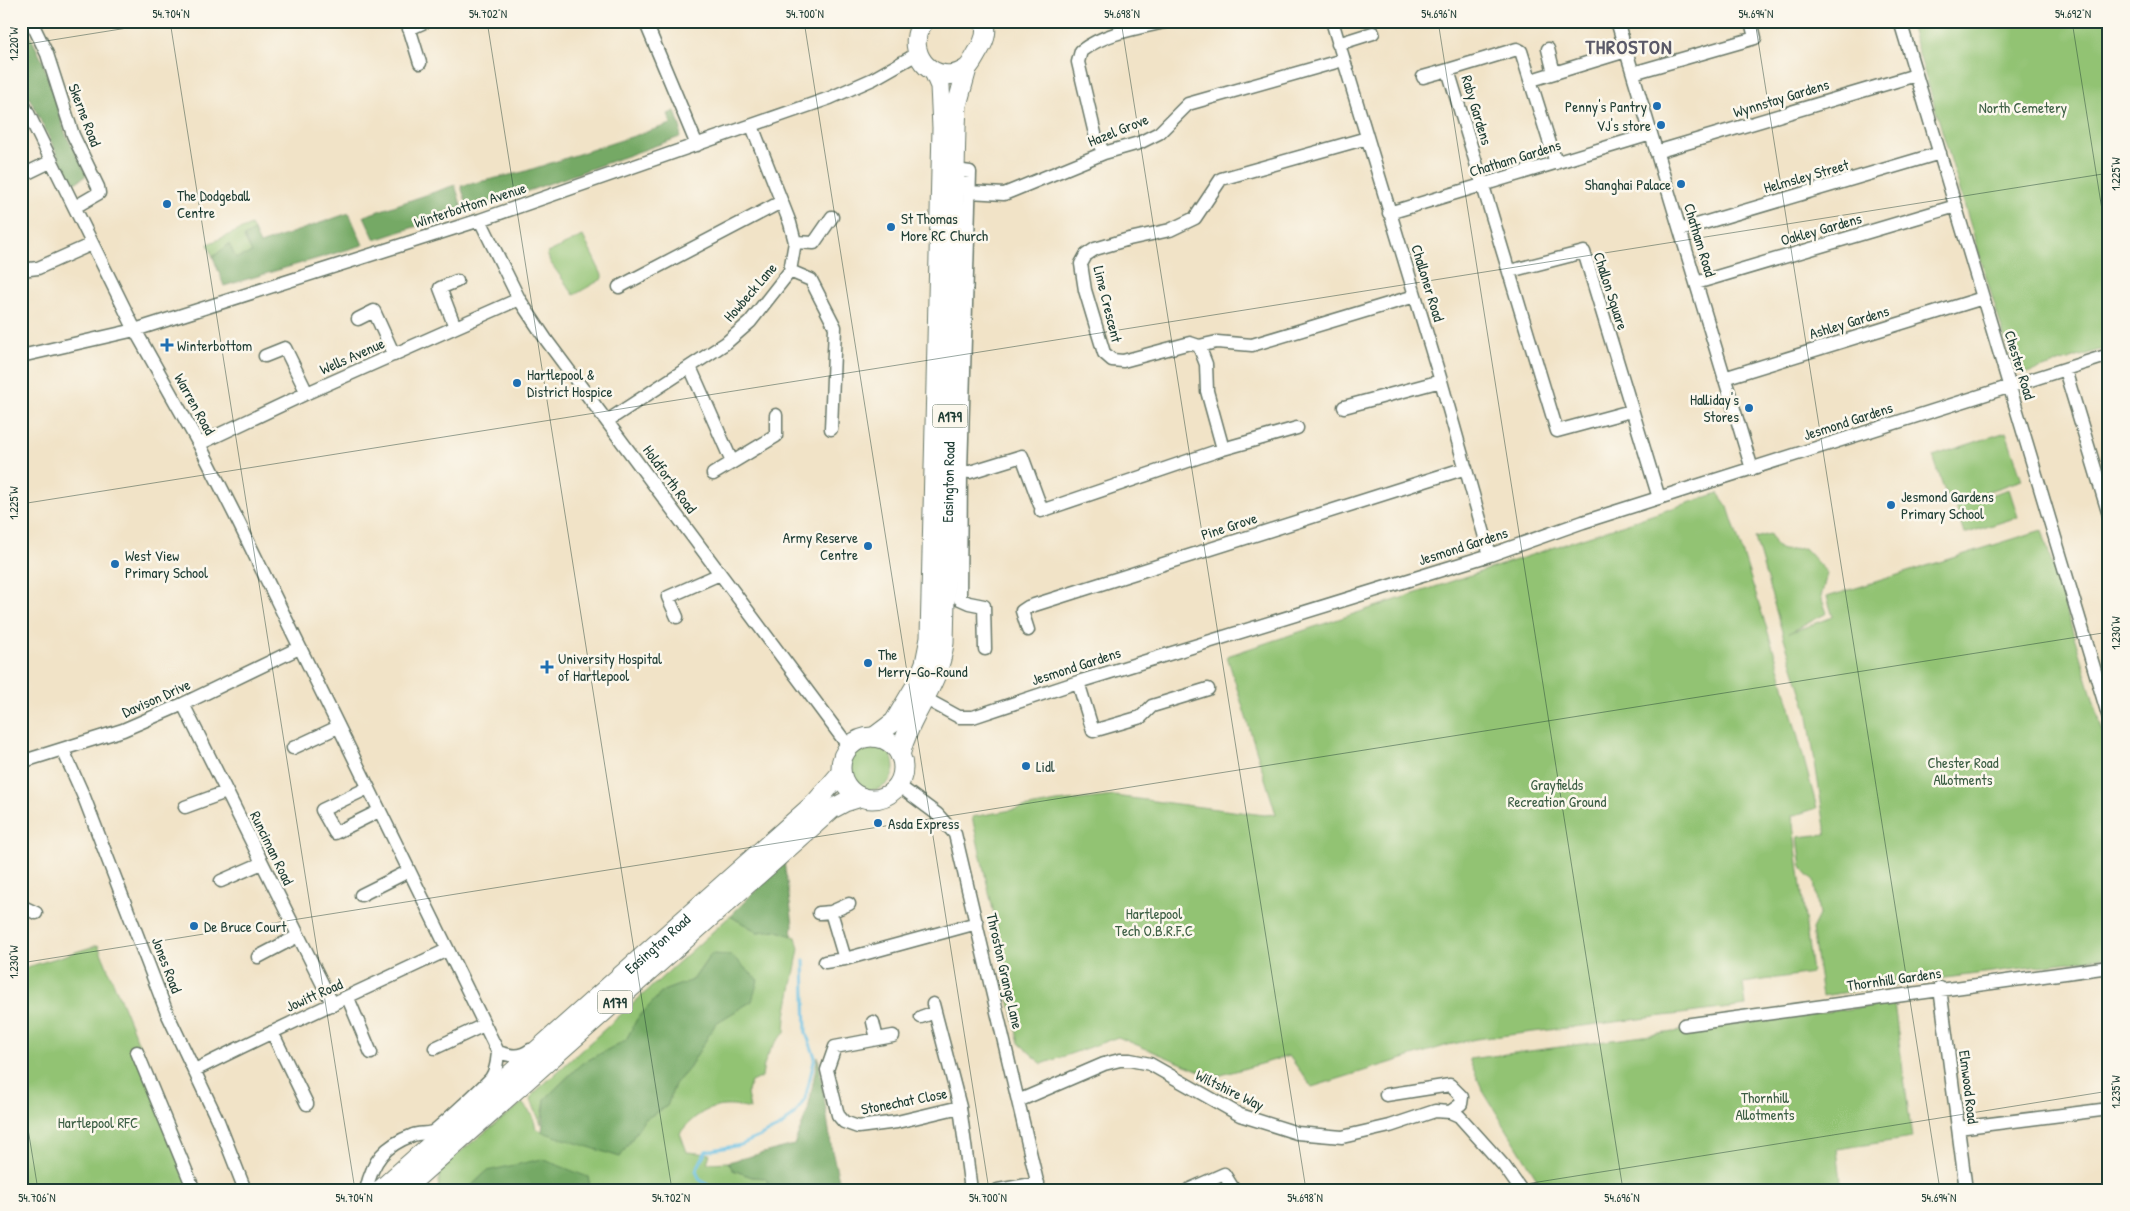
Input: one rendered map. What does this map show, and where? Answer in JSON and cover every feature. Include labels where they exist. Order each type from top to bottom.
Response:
[{"type":"highway","points":[[917,54],[917,33],[924,21]]},
{"type":"highway","name":"A179","points":[[967,69],[984,42],[988,23]]},
{"type":"highway","name":"A179","points":[[917,54],[926,67],[934,72]]},
{"type":"highway","points":[[934,72],[943,76],[967,69]]},
{"type":"highway","name":"Easington Road","points":[[948,169],[957,105],[967,69]]},
{"type":"highway","name":"Easington Road","points":[[403,1190],[832,809],[860,797],[877,799],[885,796],[898,785],[902,773],[900,755],[905,735],[938,674],[946,623],[941,497],[948,169],[940,86],[934,72]]},
{"type":"highway","name":"Easington Road","points":[[380,1190],[816,802],[841,773],[844,755],[849,747],[856,741],[874,737],[894,722],[916,686],[925,663],[930,638],[946,592]]},
{"type":"highway","points":[[874,737],[894,746],[900,755]]},
{"type":"highway","points":[[841,773],[851,791],[860,797]]},
{"type":"street","name":"Skerne Road","points":[[31,21],[47,54],[73,134],[98,187],[99,193],[96,196],[75,207]]},
{"type":"street","points":[[420,63],[408,25],[427,21]]},
{"type":"street","points":[[645,21],[696,145]]},
{"type":"street","points":[[1104,153],[1096,138],[1078,62],[1081,51],[1094,41],[1170,21]]},
{"type":"street","name":"Challoner Road","points":[[1332,21],[1441,381],[1490,555]]},
{"type":"street","points":[[1633,73],[1755,38],[1751,21]]},
{"type":"street","name":"Chester Road","points":[[1900,21],[2109,718]]},
{"type":"street","name":"Chatham Road","points":[[1620,22],[1626,51],[1650,134],[1752,469]]},
{"type":"street","points":[[1338,44],[1373,33]]},
{"type":"street","points":[[1448,70],[1517,49],[1522,51],[1556,163]]},
{"type":"street","points":[[1548,49],[1554,73]]},
{"type":"street","points":[[1538,78],[1626,51]]},
{"type":"street","name":"Winterbottom Avenue","points":[[21,356],[135,330],[480,220],[830,98],[873,79],[917,54]]},
{"type":"street","name":"Hazel Grove","points":[[969,192],[1004,194],[1104,153],[1139,143],[1159,133],[1188,104],[1343,60]]},
{"type":"street","name":"Raby Gardens","points":[[1423,77],[1448,70],[1557,431],[1631,410]]},
{"type":"street","name":"Wynnstay Gardens","points":[[1656,152],[1916,75]]},
{"type":"street","name":"Warren Road","points":[[21,98],[135,330],[199,444],[498,1052]]},
{"type":"street","name":"Howbeck Lane","points":[[607,421],[726,343],[750,322],[790,271],[795,242],[790,223],[752,126]]},
{"type":"street","name":"Chatham Gardens","points":[[1389,213],[1650,134]]},
{"type":"street","name":"Lime Crescent","points":[[1367,138],[1221,179],[1195,218],[1170,230],[1095,249],[1086,255],[1081,264],[1082,272],[1104,354],[1112,360],[1123,361],[1190,343],[1199,346],[1217,342],[1252,345],[1415,296]]},
{"type":"street","name":"Helmsley Street","points":[[1680,230],[1940,154]]},
{"type":"street","points":[[21,176],[52,161]]},
{"type":"street","name":"Easington Road","points":[[946,592],[961,471],[970,172],[948,169]]},
{"type":"street","points":[[619,287],[781,202]]},
{"type":"street","name":"Oakley Gardens","points":[[1696,282],[1956,206]]},
{"type":"street","points":[[795,242],[814,243],[832,217]]},
{"type":"street","name":"Holdforth Road","points":[[480,220],[518,299],[547,341],[849,747]]},
{"type":"street","points":[[21,270],[38,268],[92,244]]},
{"type":"street","name":"Challon Square","points":[[1510,271],[1584,252],[1658,498]]},
{"type":"street","points":[[790,271],[811,280],[835,327],[831,429]]},
{"type":"street","points":[[455,327],[440,288],[457,281]]},
{"type":"street","name":"Ashley Gardens","points":[[1724,378],[1983,298]]},
{"type":"street","name":"Wells Avenue","points":[[199,444],[518,299]]},
{"type":"street","points":[[358,318],[374,311],[394,354]]},
{"type":"street","points":[[1199,346],[1206,364],[1207,392],[1223,449]]},
{"type":"street","points":[[265,356],[285,348],[307,394]]},
{"type":"street","name":"Jesmond Gardens","points":[[926,699],[959,717],[974,717],[1078,682],[1490,555],[1583,522],[2109,356]]},
{"type":"street","points":[[690,367],[732,462]]},
{"type":"street","points":[[2065,370],[2109,515]]},
{"type":"street","points":[[1344,407],[1441,381]]},
{"type":"street","points":[[713,474],[776,436],[776,415]]},
{"type":"street","points":[[961,471],[970,472],[1021,451],[1041,508],[1223,449],[1298,428]]},
{"type":"street","name":"Pine Grove","points":[[1028,630],[1022,611],[1028,607],[1466,468]]},
{"type":"street","points":[[678,617],[668,597],[720,574]]},
{"type":"street","points":[[946,592],[968,603],[984,606],[985,649]]},
{"type":"street","name":"Davison Drive","points":[[21,762],[123,730],[183,704],[299,648]]},
{"type":"street","points":[[1078,682],[1093,731],[1141,717],[1152,706],[1208,689]]},
{"type":"street","name":"Runciman Road","points":[[183,704],[333,1005]]},
{"type":"street","points":[[293,748],[338,727]]},
{"type":"street","name":"Jones Road","points":[[63,750],[88,806],[167,1012],[218,1121],[245,1190]]},
{"type":"street","name":"Throston Grange Lane","points":[[898,785],[937,814],[955,834],[1038,1186]]},
{"type":"street","points":[[368,788],[322,810],[335,833],[379,811]]},
{"type":"street","points":[[185,807],[226,792]]},
{"type":"street","points":[[221,881],[262,863]]},
{"type":"street","points":[[361,895],[409,871]]},
{"type":"street","points":[[845,959],[825,912],[849,904]]},
{"type":"street","points":[[21,906],[36,913]]},
{"type":"street","points":[[825,962],[845,959],[977,923]]},
{"type":"street","points":[[258,957],[298,936]]},
{"type":"street","name":"Jowitt Road","points":[[194,1070],[447,950]]},
{"type":"street","name":"Thornhill Gardens","points":[[1684,1025],[1940,988],[2109,967]]},
{"type":"street","name":"Elmwood Road","points":[[1940,988],[1966,1190]]},
{"type":"street","points":[[348,998],[371,1053]]},
{"type":"street","points":[[921,1017],[934,1008],[960,1107],[971,1190]]},
{"type":"street","points":[[873,1022],[876,1040]]},
{"type":"street","points":[[435,1048],[484,1025]]},
{"type":"street","points":[[272,1032],[307,1104]]},
{"type":"street","name":"Stonechat Close","points":[[893,1036],[835,1047],[827,1070],[838,1115],[844,1122],[858,1127],[897,1122],[960,1107]]},
{"type":"street","points":[[366,1190],[370,1173],[380,1155],[394,1144],[414,1134],[432,1132],[492,1077],[497,1065],[498,1052],[512,1057],[522,1055],[552,1038]]},
{"type":"street","points":[[137,1052],[194,1190]]},
{"type":"street","name":"Wiltshire Way","points":[[1018,1101],[1104,1064],[1120,1060],[1130,1060],[1150,1064],[1240,1116],[1297,1133],[1342,1136],[1390,1126],[1435,1111],[1450,1112]]},
{"type":"street","points":[[1386,1096],[1450,1086],[1462,1096],[1461,1104],[1450,1112],[1458,1116],[1504,1166],[1521,1190]]},
{"type":"street","points":[[1958,1128],[2109,1109]]},
{"type":"street","points":[[1188,1190],[1224,1174],[1234,1190]]},
{"type":"street","points":[[998,1190],[1038,1186]]},
{"type":"green space","points":[[21,21],[23,21],[43,62],[66,135],[87,175],[75,183],[62,164],[21,81]]},
{"type":"green space","name":"North Cemetery","points":[[1909,21],[2109,21],[2109,347],[2024,374],[2013,366]]},
{"type":"green space","points":[[675,111],[681,129],[680,137],[469,212],[461,186],[523,172],[671,124],[668,114]]},
{"type":"green space","points":[[455,185],[463,211],[375,240],[364,216]]},
{"type":"green space","points":[[349,213],[363,245],[224,286],[213,257],[229,244],[236,258],[252,253],[244,237],[254,231],[260,244]]},
{"type":"green space","points":[[251,225],[254,231],[244,238],[252,253],[235,259],[229,245],[213,257],[208,244]]},
{"type":"green space","points":[[583,236],[602,275],[602,279],[574,295],[550,262],[547,253]]},
{"type":"green space","points":[[2006,432],[2022,480],[1949,504],[1933,456]]},
{"type":"green space","points":[[2009,489],[2018,517],[1964,534],[1955,506]]},
{"type":"green space","name":"Grayfields Recreation Ground","points":[[1718,493],[1728,507],[1779,667],[1817,808],[1792,816],[1812,973],[1743,983],[1746,1006],[1476,1039],[1448,1045],[1312,1087],[1289,1056],[1214,1077],[1118,1037],[1042,1064],[1019,1043],[1007,989],[1000,941],[972,817],[1057,802],[1114,796],[1264,815],[1276,814],[1227,656]]},
{"type":"green space","name":"Chester Road Allotments","points":[[2042,530],[2109,752],[2109,957],[1922,981],[1917,979],[1917,982],[1822,996],[1812,929],[1819,915],[1814,881],[1802,868],[1798,837],[1826,834],[1807,710],[1755,538],[1770,534],[1779,549],[1804,548],[1827,573],[1821,597],[1827,613],[1789,633],[1833,617],[1827,597]]},
{"type":"green space","points":[[871,744],[884,748],[890,754],[894,767],[890,780],[884,786],[871,790],[858,786],[852,780],[848,767],[852,754],[858,748]]},
{"type":"green space","points":[[784,862],[793,924],[792,936],[775,930],[758,932],[730,916]]},
{"type":"green space","points":[[730,916],[758,932],[775,930],[796,937],[799,949],[786,1016],[785,1033],[769,1052],[764,1064],[762,1077],[751,1082],[747,1094],[750,1109],[720,1106],[711,1109],[703,1112],[687,1124],[680,1133],[687,1152],[710,1154],[707,1163],[728,1162],[733,1170],[752,1177],[766,1178],[770,1190],[591,1190],[588,1177],[487,1171],[467,1190],[438,1190],[440,1172],[437,1170],[522,1103],[533,1116],[536,1129],[620,1157],[644,1120],[667,1106],[675,1084],[687,1071],[716,1023],[752,1001],[711,954],[693,980],[663,991],[637,1019],[626,1040],[581,1064],[545,1099],[541,1124],[531,1100],[533,1094]]},
{"type":"green space","name":"Hartlepool RFC","points":[[98,945],[199,1190],[21,1190],[21,969]]},
{"type":"green space","points":[[711,954],[731,955],[758,980],[752,1001],[716,1023],[687,1071],[675,1084],[667,1106],[644,1120],[620,1157],[542,1132],[545,1099],[581,1064],[626,1040],[637,1019],[663,991],[693,980]]},
{"type":"green space","name":"Thornhill Allotments","points":[[1894,1003],[1912,1138],[1837,1149],[1842,1190],[1544,1190],[1483,1091],[1469,1059]]},
{"type":"green space","points":[[818,1056],[832,1151],[840,1184],[833,1182],[825,1190],[770,1190],[766,1178],[752,1177],[733,1170],[728,1162],[794,1145],[808,1110]]},
{"type":"green space","points":[[542,1159],[588,1177],[591,1190],[467,1190],[487,1171]]},
{"type":"waterway","points":[[719,1190],[700,1180],[696,1171],[706,1151],[741,1145],[780,1127],[795,1114],[805,1099],[815,1057],[806,1033],[804,960]]},
{"type":"place","name":"Penny's Pantry","points":[[1657,106]]},
{"type":"place","name":"VJ's store","points":[[1661,125]]},
{"type":"place","name":"Shanghai Palace","points":[[1681,184]]},
{"type":"place","name":"The Dodgeball Centre","points":[[167,204]]},
{"type":"place","name":"St Thomas More RC Church","points":[[891,227]]},
{"type":"place","name":"Winterbottom","points":[[167,345]]},
{"type":"place","name":"Hartlepool & District Hospice","points":[[517,383]]},
{"type":"place","name":"Halliday's Stores","points":[[1749,408]]},
{"type":"place","name":"Jesmond Gardens Primary School","points":[[1891,505]]},
{"type":"place","name":"Army Reserve Centre","points":[[868,546]]},
{"type":"place","name":"West View Primary School","points":[[115,564]]},
{"type":"place","name":"The Merry-Go-Round","points":[[868,663]]},
{"type":"place","name":"University Hospital of Hartlepool","points":[[547,667]]},
{"type":"place","name":"Lidl","points":[[1026,766]]},
{"type":"place","name":"Asda Express","points":[[878,823]]},
{"type":"place","name":"De Bruce Court","points":[[194,926]]},
{"type":"district","name":"THROSTON","points":[[1629,46]]},
{"type":"park label","name":"Hartlepool Tech O.B.R.F.C","points":[[1154,922]]}]
